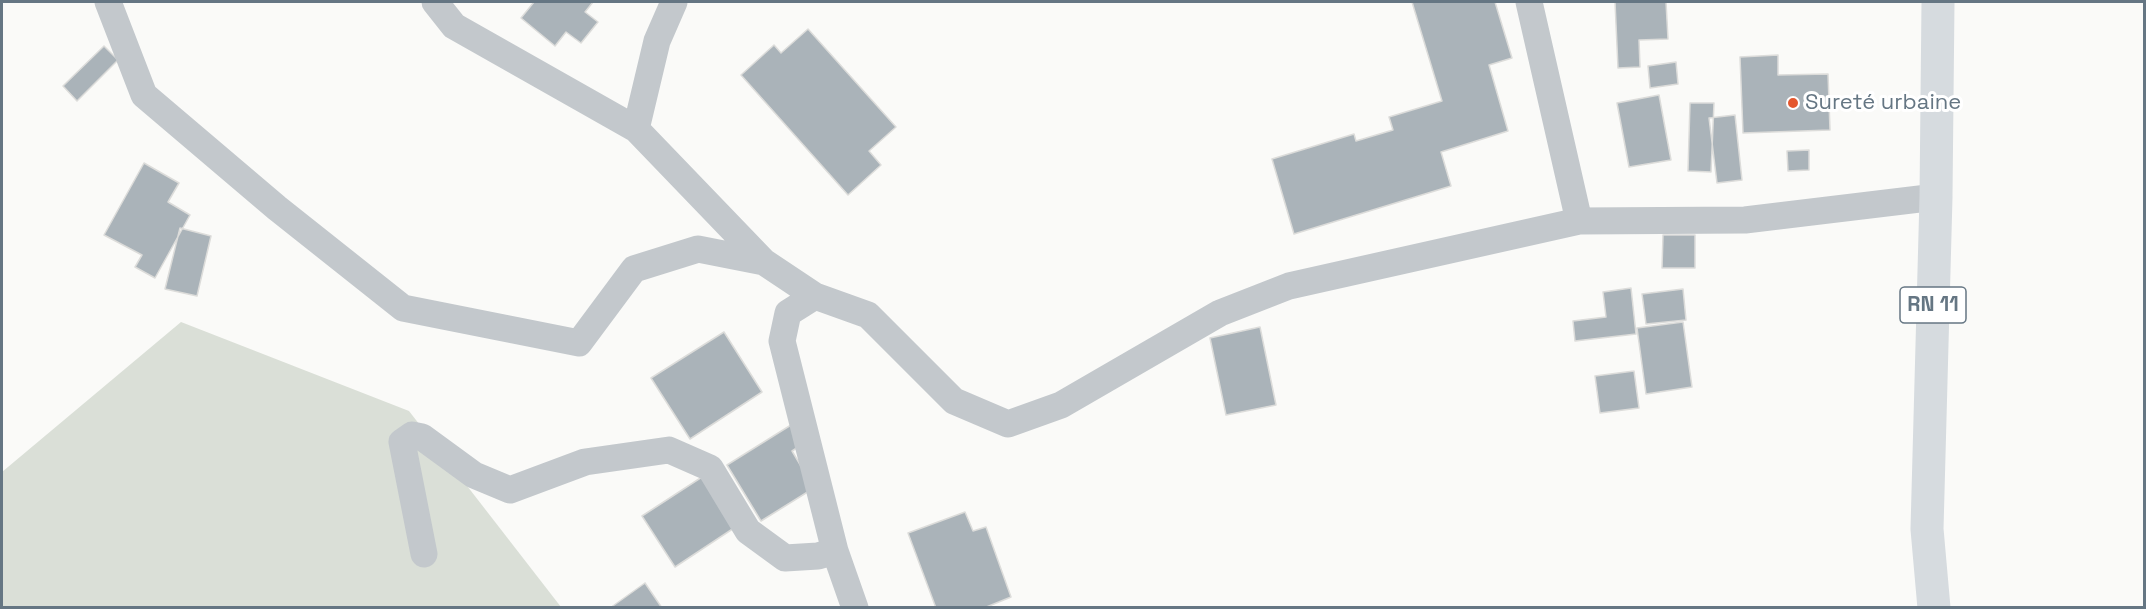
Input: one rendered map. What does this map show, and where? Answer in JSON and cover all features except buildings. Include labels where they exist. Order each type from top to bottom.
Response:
[{"type":"main road","name":"RN 11","points":[[1934,608],[1928,529],[1938,2]]},
{"type":"street","points":[[108,2],[144,95],[277,208],[403,308],[579,343],[634,269],[698,249],[764,262]]},
{"type":"street","points":[[435,2],[454,26],[636,129],[764,262],[815,296],[868,315],[954,401],[1008,424],[1060,405],[1220,313],[1289,286],[1579,221],[1745,220],[1936,197]]},
{"type":"street","points":[[454,26],[465,2]]},
{"type":"street","points":[[636,129],[657,41],[674,2]]},
{"type":"street","points":[[1529,2],[1579,221]]},
{"type":"street","points":[[815,296],[788,313],[782,341],[835,551],[855,608]]},
{"type":"street","points":[[424,554],[402,442],[412,435],[422,437],[474,475],[510,490],[585,462],[669,450],[710,468],[748,531],[785,558],[818,556],[835,551]]},
{"type":"shaded area","points":[[181,322],[409,411],[561,607],[2,607],[2,472]]},
{"type":"place","name":"Sureté urbaine","points":[[1793,103]]}]
